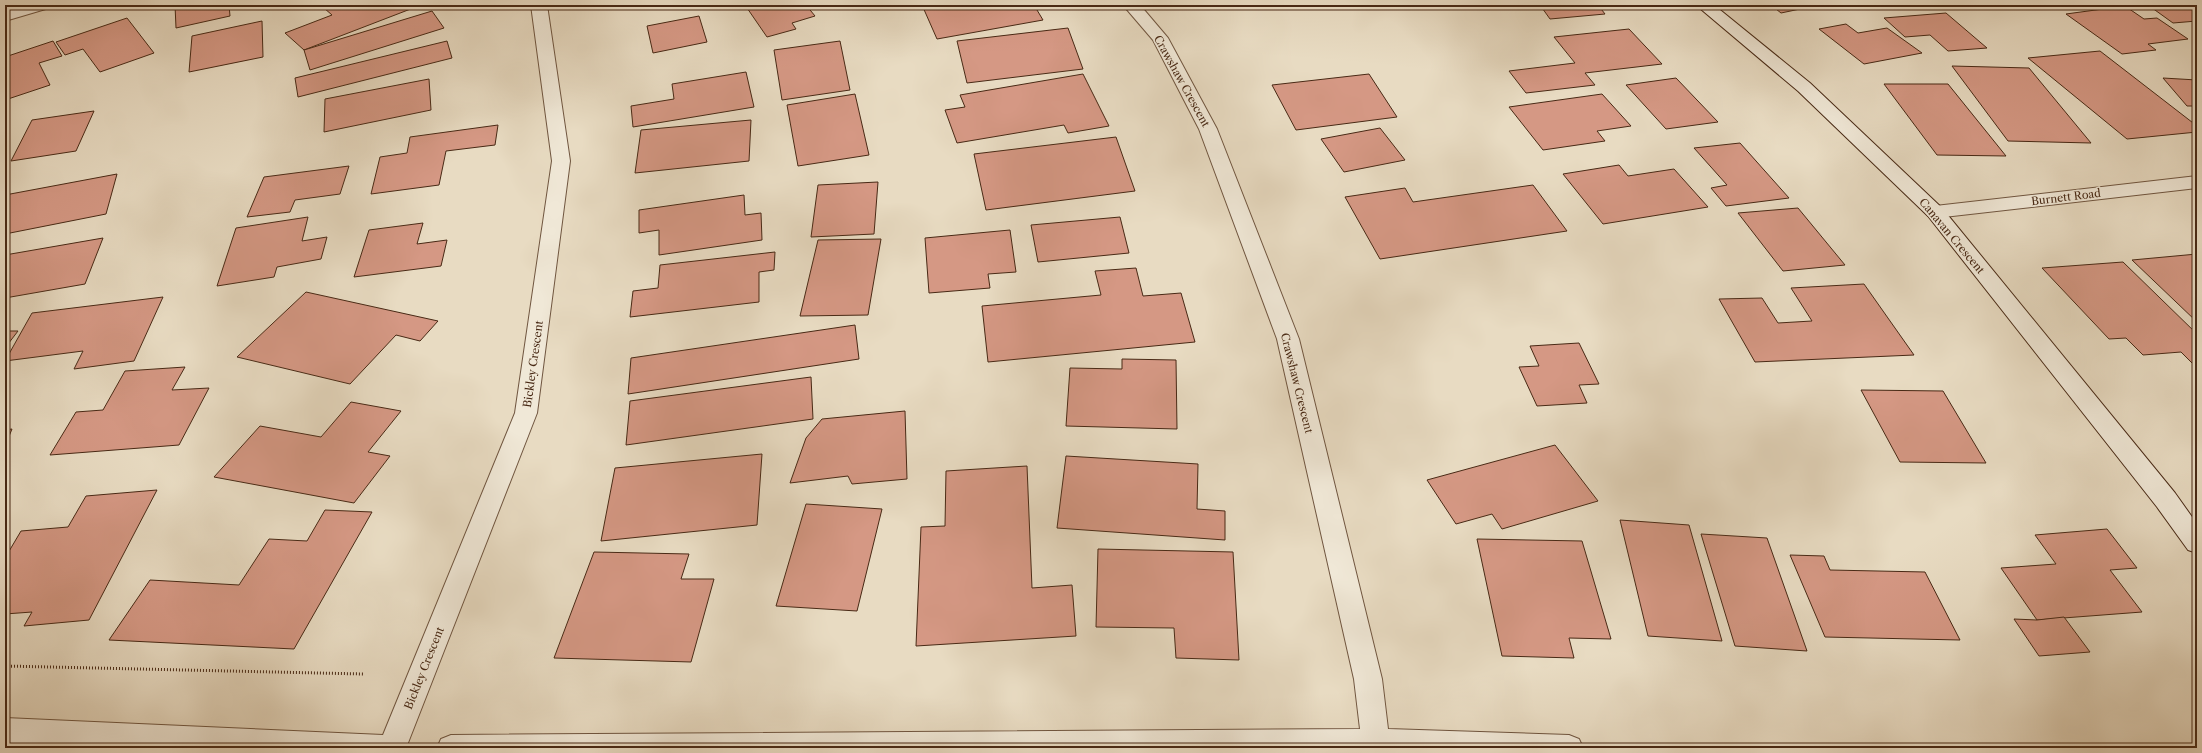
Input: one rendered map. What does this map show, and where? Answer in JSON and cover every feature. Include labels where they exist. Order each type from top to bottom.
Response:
[{"type":"street","points":[[5,16],[43,5]]},
{"type":"street","name":"Bickley Crescent","points":[[392,748],[526,413],[561,161],[539,5]]},
{"type":"street","name":"Crawshaw Crescent","points":[[1131,5],[1160,38],[1208,129],[1288,339],[1368,679],[1376,742]]},
{"type":"street","name":"Canavan Crescent","points":[[1704,5],[1804,87],[1935,212],[2166,500],[2197,543]]},
{"type":"street","name":"Burnett Road","points":[[1935,212],[2197,182]]},
{"type":"street","name":"Canavan Crescent","points":[[2166,500],[2197,528]]},
{"type":"street","points":[[5,731],[332,744],[386,748]]},
{"type":"street","points":[[451,748],[1376,742],[1569,748]]},
{"type":"path","points":[[5,666],[362,674]]},
{"type":"building","points":[[175,5],[229,5],[230,16],[176,28]]},
{"type":"building","points":[[333,5],[421,5],[304,50],[285,33],[332,15],[324,8]]},
{"type":"building","points":[[745,5],[806,5],[815,16],[792,23],[796,29],[767,37]]},
{"type":"building","points":[[922,5],[1034,5],[1043,20],[937,39]]},
{"type":"building","points":[[1540,5],[1598,5],[1605,14],[1550,19]]},
{"type":"building","points":[[1771,5],[1819,5],[1781,13]]},
{"type":"building","points":[[2148,5],[2197,5],[2197,21],[2173,23]]},
{"type":"building","points":[[2125,6],[2144,19],[2157,18],[2188,39],[2148,44],[2156,50],[2122,54],[2066,14]]},
{"type":"building","points":[[432,11],[444,28],[310,70],[304,50]]},
{"type":"building","points":[[1946,13],[1987,48],[1948,51],[1930,35],[1905,37],[1884,18]]},
{"type":"building","points":[[699,16],[707,42],[653,53],[647,26]]},
{"type":"building","points":[[127,18],[154,53],[100,72],[83,49],[65,55],[56,42]]},
{"type":"building","points":[[262,21],[263,57],[189,72],[192,36]]},
{"type":"building","points":[[1846,24],[1858,33],[1887,28],[1922,53],[1864,64],[1819,29]]},
{"type":"building","points":[[1068,28],[1083,69],[967,83],[957,41]]},
{"type":"building","points":[[1629,29],[1662,64],[1585,73],[1595,85],[1526,93],[1509,71],[1575,63],[1554,37]]},
{"type":"building","points":[[53,41],[62,56],[39,63],[50,85],[5,100],[5,57]]},
{"type":"building","points":[[447,41],[452,58],[298,97],[295,78]]},
{"type":"building","points":[[840,41],[850,90],[782,100],[774,50]]},
{"type":"building","points":[[2100,51],[2197,126],[2197,132],[2127,139],[2028,58]]},
{"type":"building","points":[[1952,66],[2029,68],[2091,143],[2008,141]]},
{"type":"building","points":[[746,72],[754,107],[633,127],[631,106],[674,99],[672,84]]},
{"type":"building","points":[[1083,74],[1109,126],[1068,133],[1064,125],[957,143],[945,110],[965,107],[960,95]]},
{"type":"building","points":[[1369,74],[1397,117],[1296,130],[1272,85]]},
{"type":"building","points":[[1676,78],[1718,122],[1666,129],[1626,85]]},
{"type":"building","points":[[2163,78],[2197,80],[2197,106],[2187,106]]},
{"type":"building","points":[[429,79],[431,110],[324,132],[325,99]]},
{"type":"building","points":[[1884,84],[1948,84],[2006,156],[1937,155]]},
{"type":"building","points":[[855,94],[869,155],[798,166],[787,105]]},
{"type":"building","points":[[1602,94],[1631,126],[1597,131],[1605,141],[1543,150],[1509,107]]},
{"type":"building","points":[[94,111],[76,151],[11,161],[32,120]]},
{"type":"building","points":[[751,120],[749,161],[635,173],[641,130]]},
{"type":"building","points":[[498,125],[495,145],[446,151],[439,185],[371,194],[380,157],[407,153],[410,137]]},
{"type":"building","points":[[1380,128],[1405,160],[1344,172],[1321,139]]},
{"type":"building","points":[[1116,137],[1135,191],[986,210],[974,154]]},
{"type":"building","points":[[1740,143],[1789,198],[1726,206],[1711,188],[1727,185],[1694,148]]},
{"type":"building","points":[[1619,165],[1628,176],[1674,169],[1708,207],[1603,224],[1563,174]]},
{"type":"building","points":[[349,166],[340,194],[295,200],[290,212],[247,217],[264,177]]},
{"type":"building","points":[[117,174],[106,214],[5,234],[5,195]]},
{"type":"building","points":[[878,182],[874,234],[811,237],[818,185]]},
{"type":"building","points":[[1533,185],[1567,231],[1380,259],[1345,197],[1405,188],[1413,202]]},
{"type":"building","points":[[744,195],[745,215],[761,213],[762,240],[659,255],[659,230],[639,233],[639,210]]},
{"type":"building","points":[[1798,208],[1845,265],[1783,271],[1738,213]]},
{"type":"building","points":[[308,217],[302,241],[327,237],[321,259],[277,267],[274,277],[217,286],[236,228]]},
{"type":"building","points":[[1120,217],[1129,253],[1038,262],[1031,225]]},
{"type":"building","points":[[423,223],[417,244],[447,240],[441,266],[354,277],[369,230]]},
{"type":"building","points":[[1010,230],[1016,272],[988,274],[990,288],[929,293],[925,238]]},
{"type":"building","points":[[103,238],[85,284],[5,298],[5,255]]},
{"type":"building","points":[[881,239],[868,315],[800,316],[818,240]]},
{"type":"building","points":[[775,252],[774,270],[759,272],[759,302],[630,317],[633,291],[658,288],[660,265]]},
{"type":"building","points":[[2197,254],[2197,322],[2132,260]]},
{"type":"building","points":[[2123,262],[2197,334],[2197,363],[2193,364],[2181,352],[2143,355],[2126,338],[2109,339],[2042,268]]},
{"type":"building","points":[[1136,268],[1143,296],[1181,293],[1195,342],[988,362],[982,306],[1101,295],[1095,271]]},
{"type":"building","points":[[1864,284],[1914,355],[1755,362],[1719,299],[1762,298],[1778,323],[1812,321],[1791,288]]},
{"type":"building","points":[[306,292],[438,321],[420,341],[396,335],[350,384],[237,357]]},
{"type":"building","points":[[163,297],[134,361],[74,369],[83,351],[5,361],[32,313]]},
{"type":"building","points":[[855,325],[859,359],[628,394],[631,358]]},
{"type":"building","points":[[5,331],[18,331],[5,348]]},
{"type":"building","points":[[1579,343],[1599,384],[1579,385],[1587,403],[1537,406],[1519,367],[1539,366],[1530,346]]},
{"type":"building","points":[[1122,359],[1176,360],[1177,429],[1066,426],[1070,368],[1122,369]]},
{"type":"building","points":[[185,367],[172,390],[209,388],[179,445],[50,455],[76,412],[103,410],[125,371]]},
{"type":"building","points":[[811,377],[813,419],[626,445],[630,401]]},
{"type":"building","points":[[1861,390],[1943,391],[1986,463],[1900,462]]},
{"type":"building","points":[[351,402],[401,411],[368,452],[390,456],[354,503],[214,477],[260,426],[321,437]]},
{"type":"building","points":[[905,411],[907,479],[852,484],[848,476],[790,483],[806,438],[822,419]]},
{"type":"building","points":[[12,429],[5,446],[5,430]]},
{"type":"building","points":[[1555,445],[1598,501],[1502,529],[1492,514],[1456,524],[1427,480]]},
{"type":"building","points":[[762,454],[757,525],[601,541],[615,468]]},
{"type":"building","points":[[1066,456],[1198,464],[1197,509],[1225,511],[1225,540],[1057,528]]},
{"type":"building","points":[[1027,466],[1032,588],[1072,585],[1076,636],[916,646],[921,527],[945,526],[946,471]]},
{"type":"building","points":[[157,490],[89,620],[24,626],[32,612],[5,614],[5,558],[21,531],[68,527],[86,496]]},
{"type":"building","points":[[806,504],[882,509],[857,611],[776,606]]},
{"type":"building","points":[[325,510],[372,512],[294,649],[109,640],[150,580],[239,585],[269,539],[307,541]]},
{"type":"building","points":[[1620,520],[1689,525],[1722,641],[1648,636]]},
{"type":"building","points":[[2107,529],[2137,568],[2110,570],[2142,612],[2037,620],[2001,568],[2056,564],[2035,535]]},
{"type":"building","points":[[1701,534],[1767,538],[1807,651],[1735,646]]},
{"type":"building","points":[[1477,539],[1582,541],[1611,639],[1569,638],[1574,658],[1502,656]]},
{"type":"building","points":[[1098,549],[1233,552],[1239,660],[1176,658],[1174,628],[1096,627]]},
{"type":"building","points":[[594,552],[689,554],[681,579],[714,579],[691,662],[554,658]]},
{"type":"building","points":[[1790,555],[1824,556],[1830,570],[1925,572],[1960,640],[1825,637]]},
{"type":"building","points":[[2064,617],[2090,652],[2039,656],[2014,619],[2037,620]]}]
